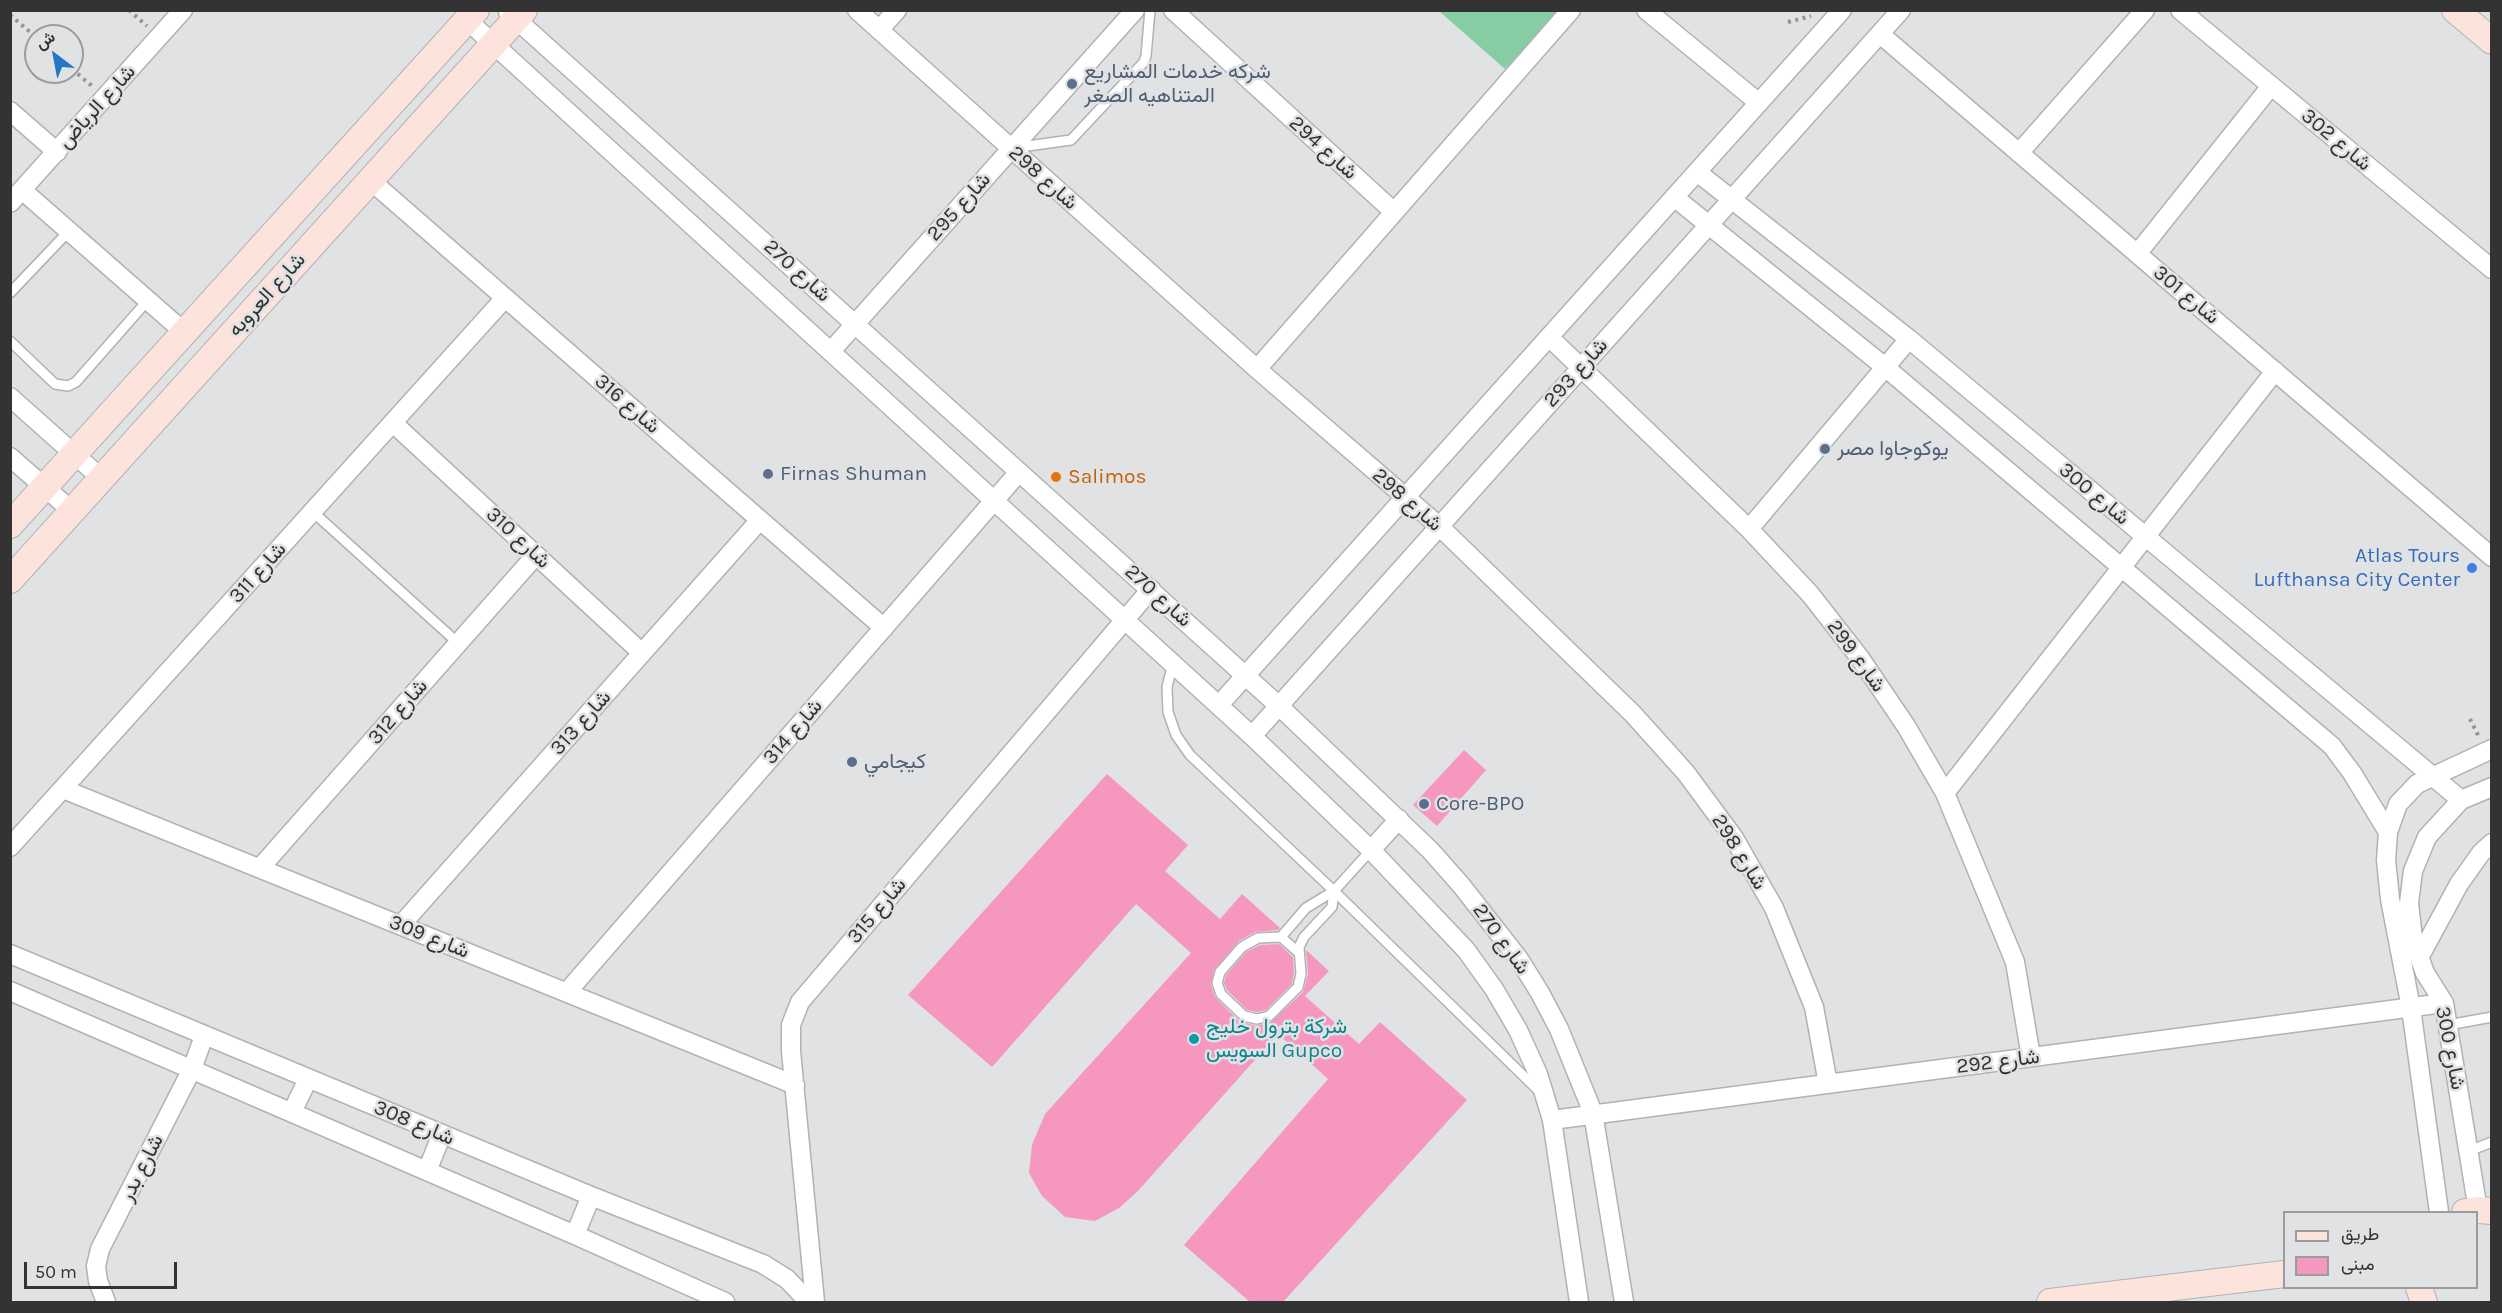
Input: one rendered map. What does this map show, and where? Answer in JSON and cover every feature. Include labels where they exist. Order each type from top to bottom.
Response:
[{"type":"street","name":"شارع الرياض","points":[[16,197],[183,10]]},
{"type":"street","name":"شارع 298","points":[[857,10],[1257,369],[1439,526],[1633,714],[1686,773],[1734,838],[1774,908],[1817,1020],[1828,1084]]},
{"type":"street","points":[[879,30],[897,10]]},
{"type":"street","name":"شارع 295","points":[[831,351],[1135,10]]},
{"type":"street","name":"شارع 294","points":[[1173,10],[1394,212]]},
{"type":"street","points":[[1257,369],[1570,10]]},
{"type":"street","points":[[1646,10],[1759,103]]},
{"type":"street","points":[[1218,705],[1842,10]]},
{"type":"street","name":"شارع 293","points":[[1252,736],[1901,10]]},
{"type":"street","points":[[2019,153],[2145,10]]},
{"type":"street","name":"شارع 302","points":[[2180,10],[2492,269]]},
{"type":"street","points":[[2455,10],[2492,41]]},
{"type":"street","name":"شارع العروبه","points":[[10,580],[494,45],[516,13]]},
{"type":"street","name":"شارع 270","points":[[516,13],[855,324],[1279,706],[1399,819],[1461,885],[1519,959],[1558,1029],[1593,1113],[1624,1302]]},
{"type":"street","name":"شارع العروبه","points":[[10,525],[471,15]]},
{"type":"street","name":"شارع 270","points":[[471,15],[494,45],[1252,736],[1371,850],[1466,950],[1494,989],[1518,1030],[1538,1074],[1552,1120],[1579,1302]]},
{"type":"street","name":"شارع 301","points":[[1880,34],[2492,556]]},
{"type":"street","points":[[2137,254],[2271,86]]},
{"type":"street","points":[[10,111],[57,152]]},
{"type":"street","name":"شارع 300","points":[[1697,172],[1909,339],[2431,776],[2417,784],[2398,804],[2388,832],[2386,860],[2390,898],[2411,1008],[2439,1211]]},
{"type":"street","name":"شارع 316","points":[[370,180],[884,628]]},
{"type":"street","points":[[16,197],[69,231],[184,332]]},
{"type":"street","name":"شارع 300","points":[[1674,197],[1885,367],[2332,746],[2359,783],[2388,832]]},
{"type":"street","name":"شارع 311","points":[[10,847],[505,298]]},
{"type":"street","name":"شارع 299","points":[[1549,337],[1749,529],[1810,594],[1860,658],[1906,726],[1945,794],[2015,962],[2031,1057]]},
{"type":"street","points":[[1749,529],[1909,339]]},
{"type":"street","points":[[1945,794],[2275,371]]},
{"type":"street","points":[[10,398],[101,478]]},
{"type":"street","name":"شارع 310","points":[[393,423],[642,653]]},
{"type":"street","points":[[10,456],[72,511]]},
{"type":"street","name":"شارع 314","points":[[567,992],[1019,472]]},
{"type":"street","name":"شارع 313","points":[[401,925],[760,520]]},
{"type":"street","name":"شارع 312","points":[[260,868],[536,555]]},
{"type":"street","name":"شارع 315","points":[[815,1302],[791,1051],[791,1025],[800,1002],[1151,589]]},
{"type":"street","points":[[2492,749],[2431,776],[2461,800],[2492,787]]},
{"type":"street","name":"شارع 309","points":[[63,789],[795,1085]]},
{"type":"street","name":"شارع 300","points":[[2461,800],[2427,837],[2413,871],[2409,903],[2413,939],[2425,973],[2444,1003],[2469,1152],[2482,1210]]},
{"type":"street","points":[[1371,850],[1399,819]]},
{"type":"street","points":[[2420,956],[2459,884],[2481,853],[2492,843]]},
{"type":"street","name":"شارع 308","points":[[10,954],[591,1196],[763,1264],[787,1279],[809,1302]]},
{"type":"street","name":"شارع 308","points":[[10,991],[725,1302]]},
{"type":"street","name":"شارع 292","points":[[1552,1120],[2444,1003]]},
{"type":"street","name":"شارع بدر","points":[[106,1302],[98,1281],[96,1266],[100,1249],[192,1069],[204,1035]]},
{"type":"street","points":[[292,1112],[309,1079]]},
{"type":"street","points":[[427,1171],[442,1134]]},
{"type":"street","points":[[575,1235],[591,1196]]},
{"type":"street","points":[[2050,1302],[2283,1274]]},
{"type":"lane","points":[[1011,148],[1071,140],[1144,62],[1150,10]]},
{"type":"lane","points":[[10,293],[69,231]]},
{"type":"lane","points":[[10,341],[55,384],[68,386],[76,382],[148,300]]},
{"type":"lane","points":[[313,512],[458,643]]},
{"type":"lane","points":[[1173,663],[1167,687],[1168,704],[1176,735],[1190,755],[1545,1096]]},
{"type":"lane","points":[[1334,891],[1332,907],[1304,938],[1298,952],[1301,974],[1298,987],[1269,1016],[1257,1019],[1244,1016],[1221,994],[1217,983],[1220,972],[1247,943],[1264,937],[1276,939],[1281,937],[1306,908],[1334,891],[1371,850]]},
{"type":"lane","points":[[1281,937],[1298,952]]},
{"type":"lane","points":[[2448,1025],[2492,1017]]},
{"type":"lane","points":[[2469,1152],[2492,1142]]},
{"type":"path","points":[[10,15],[24,27]]},
{"type":"path","points":[[84,80],[104,98]]},
{"type":"green space","points":[[1439,11],[1558,11],[1505,69]]},
{"type":"building","points":[[1464,750],[1486,770],[1437,826],[1413,805]]},
{"type":"building","name":"شركة بترول خليج السويس Gupco","points":[[1107,774],[1188,845],[1165,871],[1220,919],[1242,894],[1280,928],[1255,932],[1239,941],[1214,970],[1211,985],[1215,997],[1239,1021],[1256,1026],[1271,1022],[1303,992],[1308,974],[1306,950],[1329,971],[1305,996],[1359,1044],[1380,1022],[1467,1100],[1283,1302],[1250,1302],[1184,1245],[1328,1079],[1278,1034],[1137,1192],[1119,1208],[1095,1221],[1065,1217],[1042,1196],[1029,1173],[1032,1145],[1045,1114],[1191,953],[1136,904],[992,1067],[908,995]]},
{"type":"building","points":[[1279,944],[1293,957],[1292,984],[1266,1010],[1257,1012],[1247,1010],[1227,990],[1224,983],[1226,975],[1246,952],[1260,945]]},
{"type":"place","name":"شركه خدمات المشاريع المتناهيه الصغر","points":[[1072,84]]},
{"type":"place","name":"يوكوجاوا مصر","points":[[1825,449]]},
{"type":"place","name":"Firnas Shuman","points":[[768,474]]},
{"type":"place","name":"Salimos","points":[[1056,477]]},
{"type":"place","name":"Atlas Tours Lufthansa City Center","points":[[2472,568]]},
{"type":"place","name":"كيجامي","points":[[852,762]]},
{"type":"place","name":"Core-BPO","points":[[1424,804]]},
{"type":"place","name":"شركة بترول خليج السويس Gupco","points":[[1194,1039]]}]
